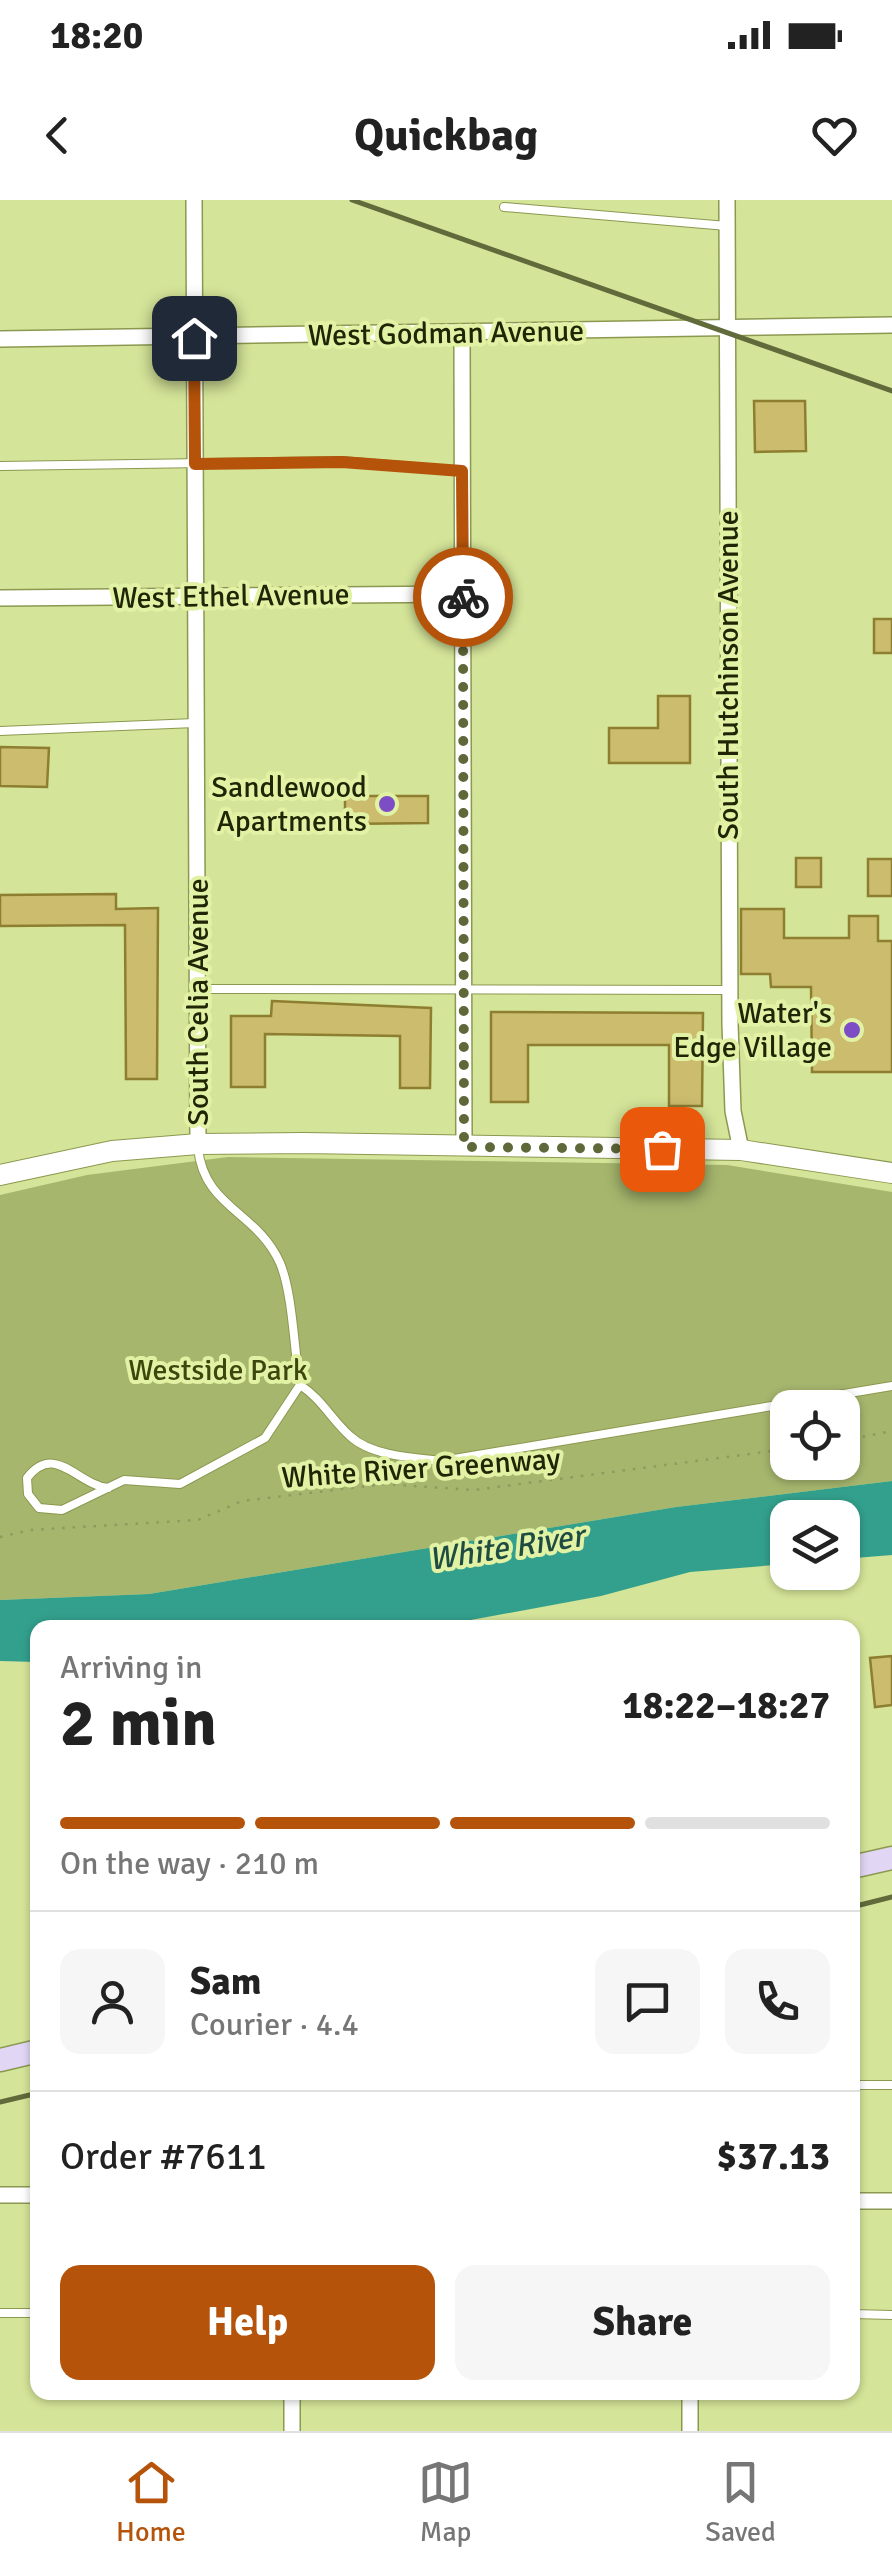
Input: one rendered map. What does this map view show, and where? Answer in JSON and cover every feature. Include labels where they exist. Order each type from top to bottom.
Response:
[{"type":"main road","points":[[860,1865],[892,1858]]},
{"type":"main road","points":[[0,2060],[30,2054]]},
{"type":"street","name":"South Celia Avenue","points":[[194,200],[198,1144]]},
{"type":"street","name":"South Hutchinson Avenue","points":[[727,200],[730,990],[733,1111],[741,1150]]},
{"type":"street","name":"West Godman Avenue","points":[[0,340],[892,325]]},
{"type":"street","points":[[462,334],[464,1147]]},
{"type":"street","name":"West Ethel Avenue","points":[[0,598],[463,594]]},
{"type":"street","points":[[0,1176],[97,1153],[198,1144],[741,1150],[892,1173]]},
{"type":"street","points":[[0,2195],[30,2195]]},
{"type":"street","points":[[860,2201],[892,2201]]},
{"type":"street","points":[[292,2400],[292,2431]]},
{"type":"street","points":[[690,2400],[690,2431]]},
{"type":"lane","points":[[504,207],[727,226]]},
{"type":"lane","points":[[0,466],[342,462],[462,471]]},
{"type":"lane","points":[[0,731],[196,723]]},
{"type":"lane","points":[[198,989],[730,990]]},
{"type":"lane","points":[[108,1488],[91,1486],[68,1466],[52,1461],[36,1467],[27,1478],[28,1494],[39,1508],[62,1510],[108,1488],[124,1480],[180,1484],[265,1438],[300,1385],[282,1266],[252,1221],[214,1195],[204,1180],[198,1144]]},
{"type":"lane","points":[[300,1385],[318,1397],[352,1439],[404,1456],[442,1462],[888,1386],[892,1378]]},
{"type":"lane","points":[[860,2085],[892,2084]]},
{"type":"lane","points":[[0,2313],[30,2313]]},
{"type":"lane","points":[[860,2314],[892,2315]]},
{"type":"path","points":[[860,1438],[892,1431]]},
{"type":"path","name":"White River Greenway","points":[[0,1537],[30,1530],[198,1520],[242,1501],[368,1486],[474,1490],[770,1451]]},
{"type":"green space","name":"Westside Park","points":[[228,1157],[727,1165],[892,1192],[892,1481],[676,1507],[149,1594],[0,1600],[0,1195],[87,1175]]},
{"type":"water","name":"White River","points":[[892,1481],[892,1555],[860,1558],[860,1500],[770,1500],[770,1565],[690,1572],[601,1596],[471,1620],[30,1620],[30,1662],[0,1661],[0,1600],[149,1594],[676,1507]]},
{"type":"building","points":[[754,401],[805,401],[806,451],[755,452]]},
{"type":"building","points":[[874,619],[892,619],[892,653],[874,653]]},
{"type":"building","points":[[658,696],[690,696],[690,763],[609,763],[609,728],[658,728]]},
{"type":"building","points":[[0,747],[49,748],[47,787],[0,786]]},
{"type":"building","name":"Sandlewood Apartments","points":[[345,796],[428,796],[428,823],[345,824]]},
{"type":"building","points":[[796,858],[821,858],[821,887],[796,887]]},
{"type":"building","points":[[868,859],[892,859],[892,896],[868,896]]},
{"type":"building","points":[[116,894],[116,909],[158,908],[157,1079],[126,1079],[125,925],[0,926],[0,895]]},
{"type":"building","name":"Water's Edge Village","points":[[741,909],[784,909],[784,938],[849,938],[849,916],[878,916],[878,941],[892,941],[892,1072],[812,1072],[811,987],[771,987],[770,974],[741,974]]},
{"type":"building","points":[[272,1001],[431,1008],[430,1088],[400,1088],[400,1036],[265,1034],[265,1087],[231,1087],[231,1016],[271,1016]]},
{"type":"building","points":[[491,1012],[703,1013],[702,1106],[669,1106],[669,1045],[528,1045],[528,1102],[491,1102]]},
{"type":"building","points":[[892,1656],[892,1705],[875,1707],[870,1658]]},
{"type":"railway","points":[[352,200],[892,391]]},
{"type":"railway","points":[[860,1905],[892,1897]]},
{"type":"railway","points":[[0,2102],[30,2095]]},
{"type":"way so far","points":[[463,597],[464,1147],[662,1149]]},
{"type":"place","name":"Sandlewood Apartments","points":[[387,804]]},
{"type":"place","name":"Water's Edge Village","points":[[852,1030]]},
{"type":"route","points":[[194,338],[195,464],[342,462],[462,471],[463,597]]}]
